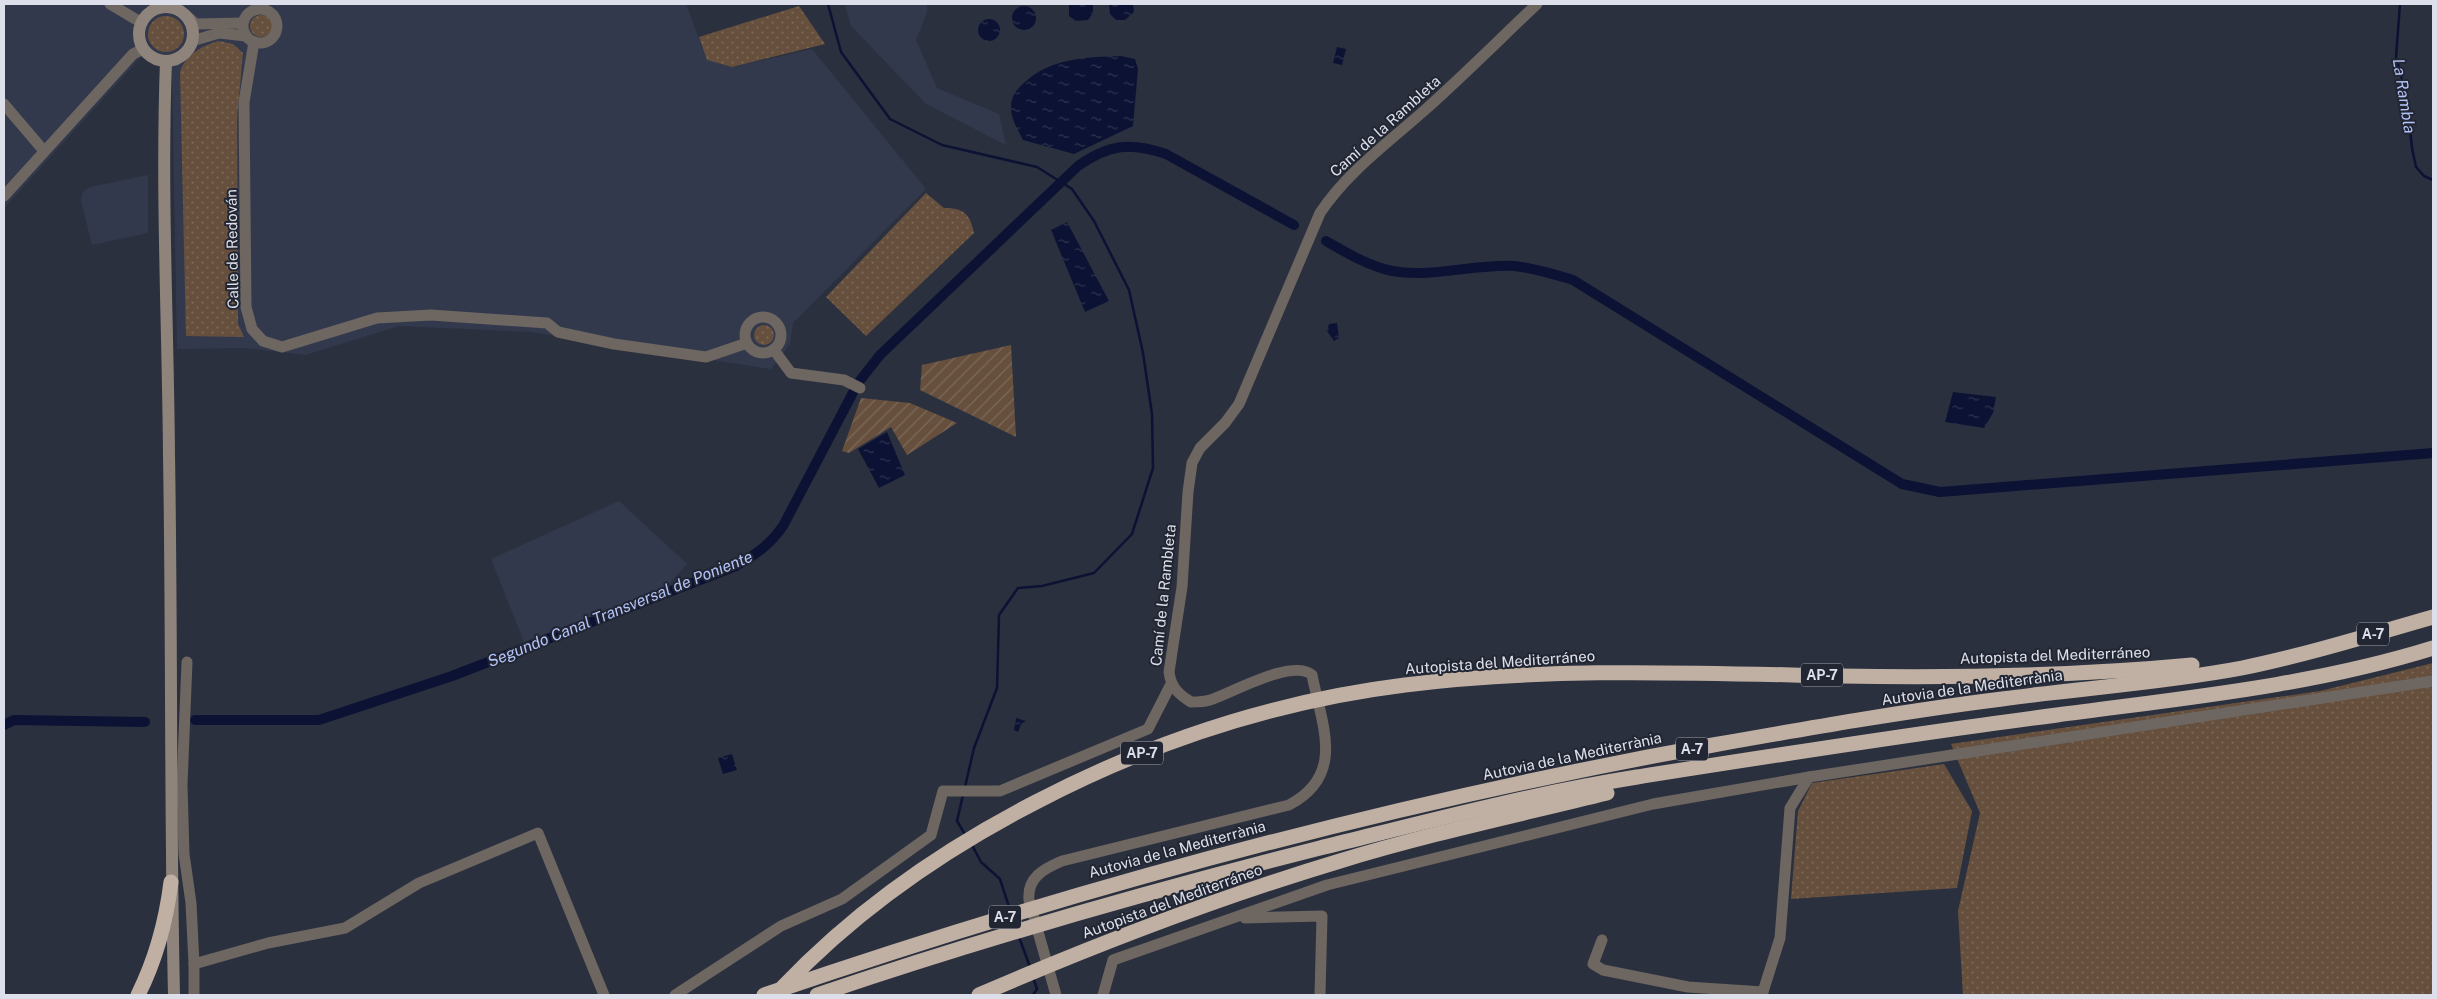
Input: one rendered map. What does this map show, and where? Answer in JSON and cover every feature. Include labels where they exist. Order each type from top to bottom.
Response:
[{"type":"highway","name":"Autovia de la Mediterrània","points":[[764,995],[845,967],[1081,894],[1256,846],[1386,814],[1594,768],[1840,723],[2000,699],[2240,668],[2312,651],[2433,617]]},
{"type":"highway","name":"A-7","points":[[817,995],[1088,910],[1455,814],[1630,778],[1730,764],[1893,736],[2283,684],[2362,668],[2433,648]]},
{"type":"highway","name":"Autopista del Mediterráneo","points":[[775,995],[804,965],[848,926],[906,881],[988,827],[1122,760],[1198,732],[1332,697],[1404,685],[1537,674],[1658,672],[1878,676],[2055,675],[2154,669],[2312,651]]},
{"type":"highway","name":"Autopista del Mediterráneo","points":[[979,995],[1226,898],[1341,861],[1443,833],[1730,764]]},
{"type":"highway","points":[[138,995],[156,953],[167,915],[171,882]]},
{"type":"street","points":[[110,4],[142,23]]},
{"type":"street","name":"Camí de la Rambleta","points":[[1056,995],[1028,891],[1033,880],[1042,869],[1062,861],[1289,804],[1305,796],[1321,775],[1325,762],[1326,748],[1312,675],[1308,672],[1299,670],[1279,673],[1209,700],[1190,702],[1180,695],[1171,684],[1169,672],[1182,586],[1188,492],[1192,463],[1200,448],[1225,423],[1238,404],[1320,213],[1346,180],[1446,91],[1537,4]]},
{"type":"street","points":[[187,16],[194,33],[192,41],[183,56],[166,61],[149,55],[144,48],[139,32],[142,23],[154,10],[162,6],[180,11],[187,16],[196,24],[243,23]]},
{"type":"street","points":[[192,41],[219,33],[250,39],[270,40],[277,28],[275,17],[271,12],[255,6],[243,23]]},
{"type":"street","points":[[243,23],[250,39]]},
{"type":"street","name":"Calle de Redován","points":[[250,39],[244,102],[246,307],[252,329],[263,341],[282,347],[376,318],[431,315],[547,323],[558,332],[614,344],[706,357],[747,343]]},
{"type":"street","points":[[4,196],[133,54],[144,48]]},
{"type":"street","points":[[166,61],[164,206],[168,354],[171,882],[174,995]]},
{"type":"street","points":[[4,104],[44,151]]},
{"type":"street","points":[[767,318],[777,324],[780,329],[780,341],[774,350],[768,352],[756,351],[747,343],[746,336],[749,324],[754,320],[767,318]]},
{"type":"street","points":[[774,350],[791,373],[844,380],[856,387]]},
{"type":"street","points":[[187,662],[182,785],[184,854],[191,903],[194,995]]},
{"type":"street","points":[[1103,995],[1113,960],[1233,918],[1327,886],[1652,804],[1809,777],[2433,681]]},
{"type":"street","points":[[675,995],[781,926],[842,899],[931,835],[943,792],[1000,791],[1148,729],[1171,684]]},
{"type":"street","points":[[1602,940],[1593,964],[1602,970],[1688,987],[1762,993],[1780,938],[1790,808],[1809,777]]},
{"type":"street","points":[[194,964],[268,943],[345,928],[420,883],[538,833],[604,995]]},
{"type":"street","points":[[1233,918],[1322,916],[1320,995]]},
{"type":"shaded area","points":[[4,4],[686,4],[707,60],[732,67],[812,49],[926,189],[793,323],[790,344],[771,369],[531,332],[399,326],[305,355],[245,348],[177,349],[172,71],[141,57],[4,208]]},
{"type":"shaded area","points":[[845,4],[927,4],[927,12],[916,40],[937,88],[999,114],[1006,145],[926,104],[851,26]]},
{"type":"shaded area","points":[[799,6],[825,44],[732,67],[707,60],[699,37]]},
{"type":"shaded area","points":[[261,15],[269,18],[272,26],[269,34],[261,37],[253,34],[250,26],[253,18]]},
{"type":"shaded area","points":[[166,16],[173,17],[179,21],[183,27],[183,41],[179,47],[173,51],[166,52],[159,51],[153,47],[149,41],[148,34],[149,27],[153,21],[159,17]]},
{"type":"shaded area","points":[[219,41],[233,44],[243,53],[237,118],[238,324],[244,337],[186,336],[180,72],[182,66],[195,52]]},
{"type":"shaded area","points":[[148,175],[148,233],[92,245],[81,200],[83,192],[90,187]]},
{"type":"shaded area","points":[[926,193],[944,208],[957,209],[965,213],[974,233],[866,336],[826,297]]},
{"type":"shaded area","points":[[764,325],[771,328],[774,335],[771,342],[764,345],[757,342],[754,335],[757,328]]},
{"type":"shaded area","points":[[1011,345],[1016,437],[920,390],[922,365]]},
{"type":"shaded area","points":[[861,398],[910,403],[957,423],[907,455],[891,427],[849,453],[842,451]]},
{"type":"shaded area","points":[[619,501],[687,564],[669,584],[624,604],[524,642],[491,559]]},
{"type":"shaded area","points":[[2433,663],[2433,995],[1963,995],[1958,911],[1980,813],[1951,744],[2320,691]]},
{"type":"shaded area","points":[[1944,764],[1972,811],[1957,888],[1791,899],[1798,811],[1812,783]]},
{"type":"water","points":[[1069,4],[1093,4],[1093,13],[1088,20],[1076,21],[1069,16]]},
{"type":"water","points":[[1109,4],[1133,4],[1134,12],[1125,20],[1116,20],[1110,14]]},
{"type":"water","points":[[1024,6],[1032,10],[1036,18],[1032,26],[1024,30],[1016,26],[1012,18],[1016,10]]},
{"type":"water","points":[[989,19],[997,22],[1000,30],[997,38],[989,41],[981,38],[978,30],[981,22]]},
{"type":"water","points":[[1337,47],[1346,49],[1342,65],[1333,63]]},
{"type":"water","points":[[1121,56],[1135,59],[1138,69],[1133,126],[1074,154],[1023,140],[1011,112],[1012,99],[1019,87],[1035,74],[1058,63],[1083,58]]},
{"type":"water","points":[[1067,222],[1109,301],[1085,312],[1051,230]]},
{"type":"water","points":[[1337,323],[1339,338],[1334,341],[1327,331],[1329,324]]},
{"type":"water","points":[[1953,392],[1996,397],[1993,413],[1984,428],[1945,422]]},
{"type":"water","points":[[887,432],[905,475],[879,488],[858,449]]},
{"type":"water","points":[[1016,718],[1026,721],[1021,724],[1018,732],[1014,730]]},
{"type":"water","points":[[732,754],[737,770],[723,774],[718,758]]},
{"type":"waterway","points":[[828,4],[841,52],[890,119],[942,145],[1037,167],[1072,189],[1094,221],[1129,290],[1143,353],[1152,414],[1153,468],[1132,534],[1094,573],[1042,586],[1018,588],[999,615],[997,688],[974,748],[965,787]]},
{"type":"waterway","name":"La Rambla","points":[[2400,4],[2396,57],[2406,94],[2412,148],[2416,167],[2424,176],[2433,180]]},
{"type":"waterway","name":"Segundo Canal Transversal de Poniente","points":[[195,720],[319,720],[452,676],[736,566],[750,558],[762,549],[783,526],[858,383],[880,355],[1078,166],[1100,153],[1120,147],[1131,147],[1166,154],[1294,225]]},
{"type":"waterway","points":[[1326,241],[1366,262],[1392,271],[1422,273],[1514,266],[1573,280],[1902,484],[1940,492],[2433,453]]},
{"type":"waterway","name":"Segundo Canal Transversal de Poniente","points":[[4,725],[14,720],[145,722]]},
{"type":"waterway","points":[[963,795],[957,821],[966,836]]},
{"type":"waterway","points":[[972,845],[981,862],[1000,879],[1010,910]]},
{"type":"waterway","points":[[1019,937],[1030,967]]},
{"type":"waterway","points":[[1033,977],[1037,989],[1033,995]]}]
